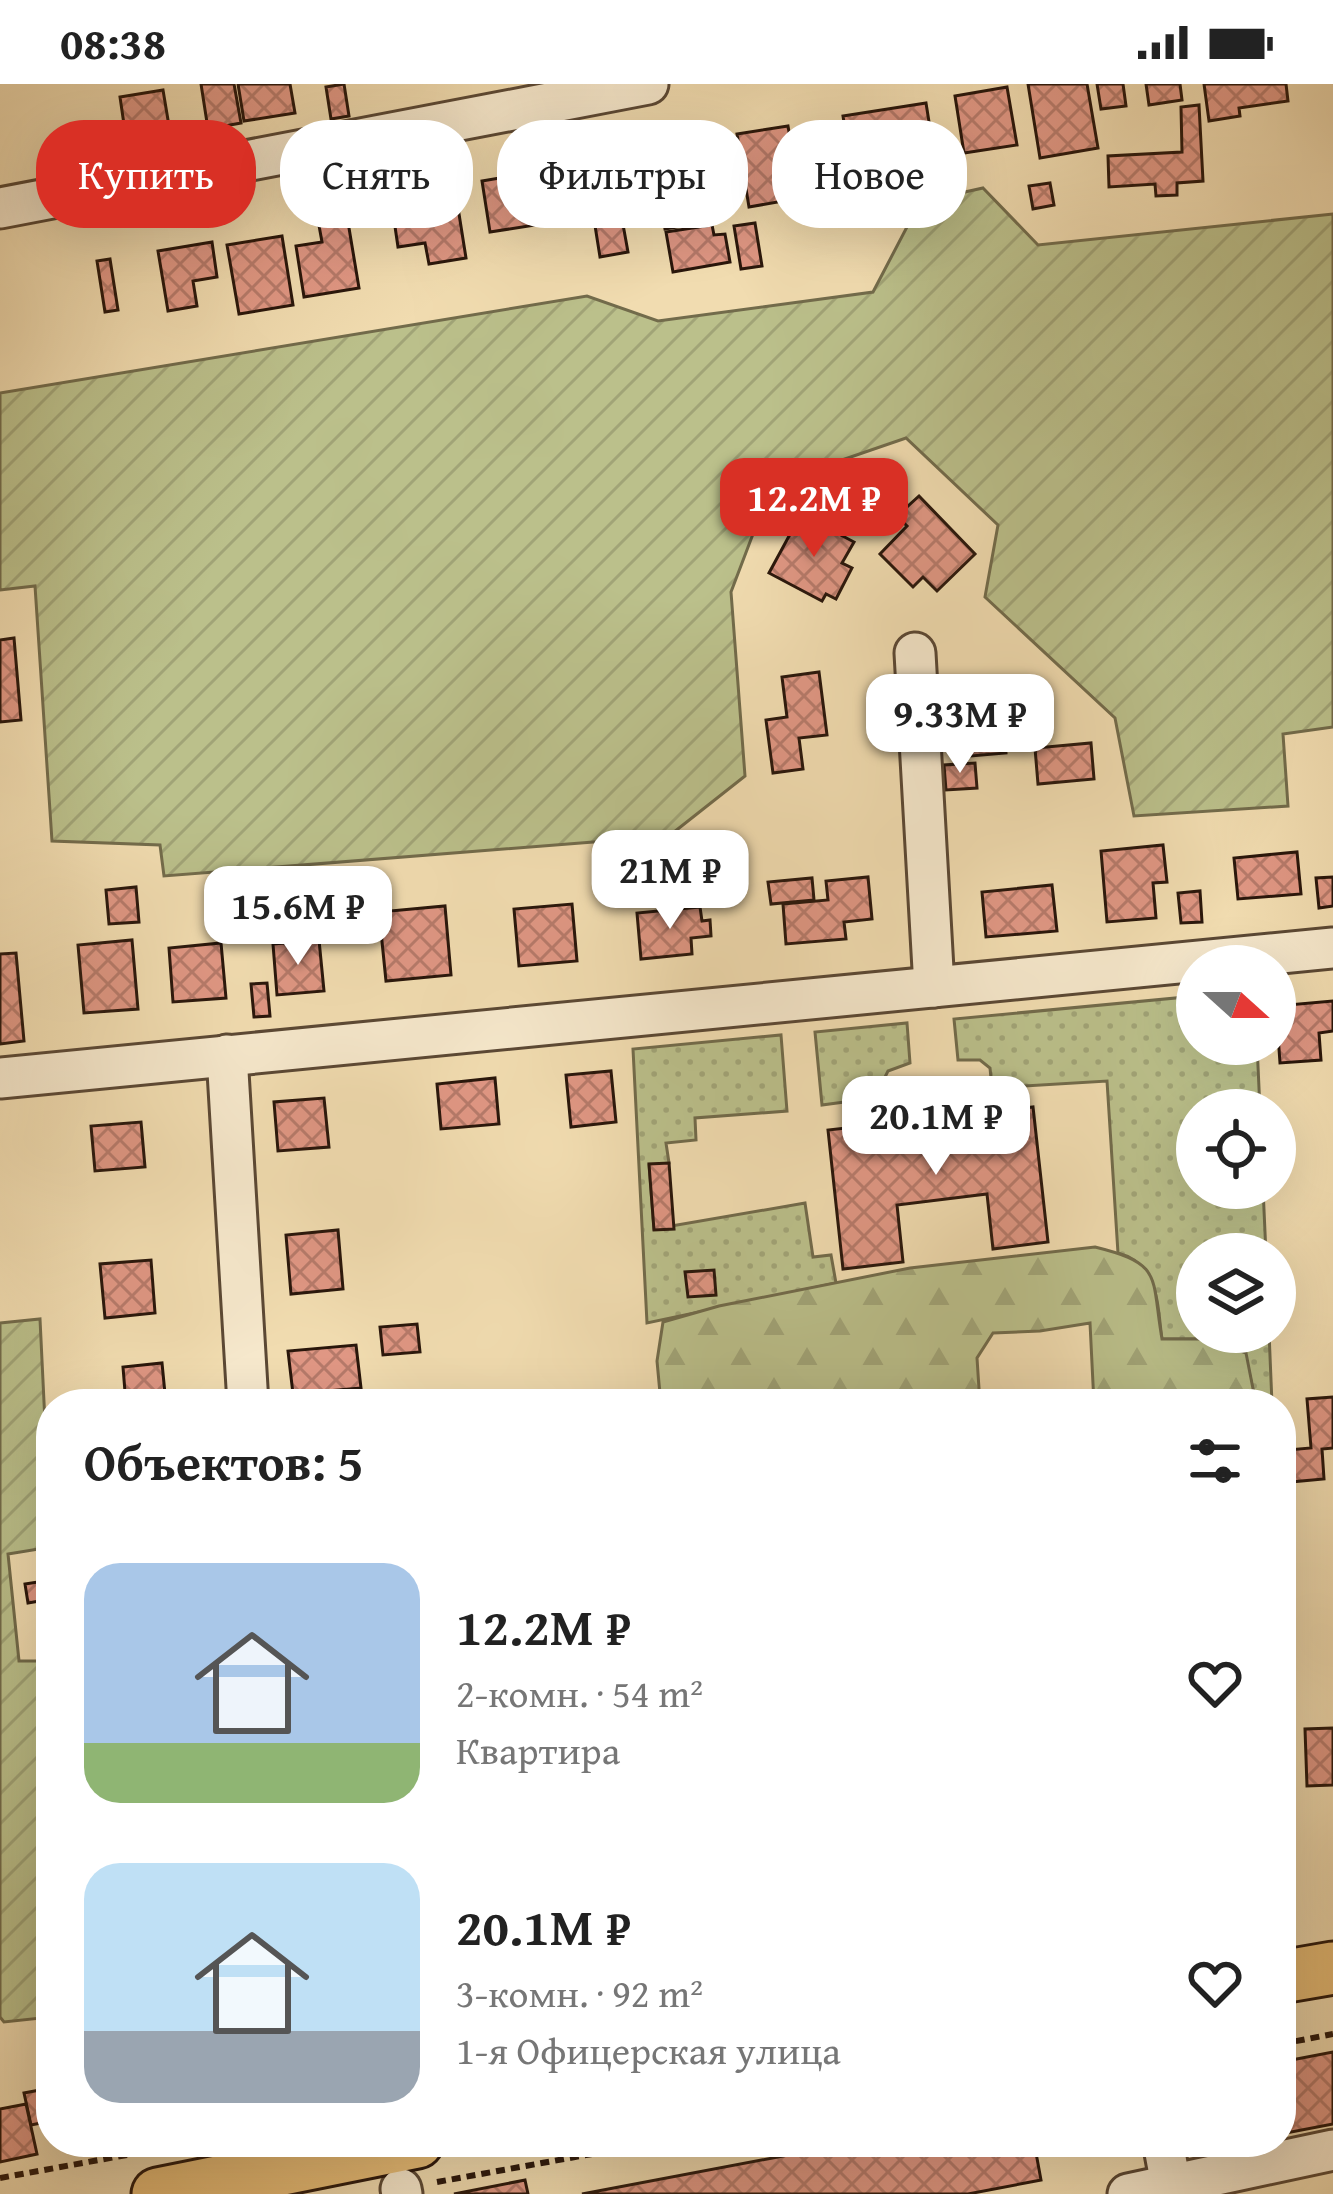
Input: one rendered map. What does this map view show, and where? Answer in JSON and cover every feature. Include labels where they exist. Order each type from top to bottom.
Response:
[{"type":"main road","points":[[1296,1974],[1333,1968]]},
{"type":"main road","points":[[157,2172],[407,2175]]},
{"type":"street","points":[[0,208],[648,84]]},
{"type":"street","points":[[915,653],[934,986]]},
{"type":"street","points":[[0,1078],[1333,948]]},
{"type":"street","points":[[227,1054],[247,1389]]},
{"type":"street","points":[[1128,2194],[1169,2189],[1333,2150]]},
{"type":"street","points":[[1165,2157],[1169,2189]]},
{"type":"path","points":[[1296,2041],[1333,2034]]},
{"type":"path","points":[[407,2175],[544,2157]]},
{"type":"path","points":[[0,2178],[157,2172]]},
{"type":"green space","points":[[983,188],[1038,245],[1333,214],[1333,727],[1283,734],[1288,806],[1134,816],[1115,718],[985,597],[998,525],[906,438],[772,484],[731,592],[745,776],[669,836],[164,876],[160,845],[52,841],[35,586],[0,590],[0,393],[587,296],[658,321],[873,292],[906,228],[967,228],[967,192]]},
{"type":"green space","points":[[1176,998],[1176,1065],[1258,1065],[1259,1089],[1176,1089],[1176,1209],[1264,1209],[1265,1233],[1176,1233],[1176,1339],[1162,1339],[1149,1276],[1131,1258],[1118,1253],[1107,1081],[992,1088],[990,1068],[980,1060],[958,1060],[954,1019]]},
{"type":"green space","points":[[907,1023],[910,1063],[888,1071],[882,1097],[822,1105],[815,1032]]},
{"type":"green space","points":[[781,1035],[787,1111],[695,1118],[696,1140],[666,1143],[669,1163],[649,1165],[654,1229],[805,1203],[813,1257],[831,1255],[836,1283],[647,1323],[633,1049]]},
{"type":"green space","points":[[1095,1247],[1144,1267],[1154,1287],[1162,1339],[1176,1339],[1176,1353],[1246,1353],[1253,1389],[1093,1389],[1090,1323],[993,1333],[977,1358],[979,1389],[660,1389],[657,1361],[663,1322],[719,1306],[910,1268]]},
{"type":"green space","points":[[40,1319],[43,1389],[36,1389],[36,1549],[8,1554],[19,1661],[36,1661],[36,2019],[4,2022],[0,2017],[0,1323]]},
{"type":"green space","points":[[1245,1353],[1270,1353],[1271,1389],[1253,1389]]},
{"type":"building","points":[[201,84],[234,84],[240,120],[207,120]]},
{"type":"building","points":[[238,84],[290,84],[295,113],[244,120]]},
{"type":"building","points":[[344,84],[349,116],[331,119],[326,87]]},
{"type":"building","points":[[1028,84],[1087,84],[1098,148],[1040,158]]},
{"type":"building","points":[[1097,84],[1123,84],[1126,106],[1101,109]]},
{"type":"building","points":[[1146,84],[1180,84],[1182,100],[1149,105]]},
{"type":"building","points":[[1204,84],[1286,84],[1288,101],[1239,108],[1240,116],[1209,121]]},
{"type":"building","points":[[1007,87],[1017,145],[967,153],[967,120],[959,120],[955,96]]},
{"type":"building","points":[[163,90],[168,120],[123,120],[120,97]]},
{"type":"building","points":[[926,103],[929,120],[844,120],[843,116]]},
{"type":"building","points":[[1199,105],[1203,181],[1177,183],[1177,195],[1156,196],[1155,184],[1109,187],[1108,156],[1182,152],[1181,107]]},
{"type":"building","points":[[772,129],[772,203],[749,207],[748,201],[748,132]]},
{"type":"building","points":[[497,178],[497,228],[516,228],[490,232],[482,181]]},
{"type":"building","points":[[1050,183],[1054,205],[1033,209],[1029,186]]},
{"type":"building","points":[[755,223],[762,266],[741,269],[734,228],[748,228]]},
{"type":"building","points":[[319,228],[349,228],[359,288],[304,297],[296,246],[322,242]]},
{"type":"building","points":[[395,228],[461,228],[466,258],[429,264],[425,243],[398,247]]},
{"type":"building","points":[[595,228],[624,228],[628,252],[600,257]]},
{"type":"building","points":[[713,228],[714,235],[725,234],[730,262],[673,272],[666,232]]},
{"type":"building","points":[[282,236],[293,305],[239,314],[227,245]]},
{"type":"building","points":[[212,242],[217,277],[193,281],[197,306],[168,311],[158,251]]},
{"type":"building","points":[[110,259],[118,310],[105,312],[97,261]]},
{"type":"building","points":[[919,496],[975,554],[937,591],[923,577],[913,587],[880,554],[907,526],[897,516]]},
{"type":"building","points":[[801,514],[854,542],[842,563],[852,568],[836,599],[826,594],[822,601],[769,573]]},
{"type":"building","points":[[14,638],[21,720],[0,722],[0,640]]},
{"type":"building","points":[[819,672],[827,735],[799,738],[803,769],[773,773],[766,720],[787,717],[782,677]]},
{"type":"building","points":[[1000,679],[1006,753],[960,757],[954,684]]},
{"type":"building","points":[[1091,743],[1094,779],[1038,784],[1035,748]]},
{"type":"building","points":[[975,763],[977,788],[946,790],[944,765]]},
{"type":"building","points":[[1163,845],[1167,882],[1153,883],[1156,918],[1107,922],[1101,851]]},
{"type":"building","points":[[1297,852],[1301,894],[1238,899],[1234,858]]},
{"type":"building","points":[[868,877],[872,919],[844,922],[846,939],[786,944],[783,904],[828,900],[826,881]]},
{"type":"building","points":[[1333,877],[1333,906],[1319,908],[1316,878]]},
{"type":"building","points":[[812,878],[814,900],[771,904],[768,882]]},
{"type":"building","points":[[1052,885],[1057,931],[986,937],[982,892]]},
{"type":"building","points":[[136,887],[139,922],[109,924],[106,890]]},
{"type":"building","points":[[1200,891],[1202,922],[1181,923],[1178,893]]},
{"type":"building","points":[[261,903],[264,929],[244,931],[242,905]]},
{"type":"building","points":[[572,904],[577,961],[519,966],[514,909]]},
{"type":"building","points":[[445,906],[451,975],[386,981],[379,912]]},
{"type":"building","points":[[700,907],[702,921],[710,920],[711,936],[691,938],[692,954],[641,959],[637,913]]},
{"type":"building","points":[[132,940],[138,1009],[84,1013],[78,945]]},
{"type":"building","points":[[319,940],[324,991],[277,995],[273,944]]},
{"type":"building","points":[[221,943],[226,998],[173,1002],[169,948]]},
{"type":"building","points":[[16,953],[24,1041],[0,1044],[0,954]]},
{"type":"building","points":[[267,983],[270,1016],[254,1017],[251,984]]},
{"type":"building","points":[[1333,1001],[1333,1031],[1319,1033],[1321,1060],[1296,1062],[1296,1004]]},
{"type":"building","points":[[611,1071],[616,1122],[571,1127],[566,1075]]},
{"type":"building","points":[[495,1078],[499,1124],[441,1129],[437,1084]]},
{"type":"building","points":[[324,1098],[329,1147],[278,1151],[274,1102]]},
{"type":"building","points":[[1033,1107],[1048,1242],[993,1249],[987,1194],[897,1205],[903,1262],[843,1269],[828,1130]]},
{"type":"building","points":[[141,1122],[145,1167],[95,1171],[91,1126]]},
{"type":"building","points":[[669,1163],[674,1229],[654,1230],[649,1164]]},
{"type":"building","points":[[338,1230],[343,1289],[291,1294],[286,1235]]},
{"type":"building","points":[[151,1260],[155,1313],[105,1318],[100,1264]]},
{"type":"building","points":[[714,1270],[716,1295],[688,1297],[685,1272]]},
{"type":"building","points":[[417,1324],[420,1352],[383,1355],[380,1327]]},
{"type":"building","points":[[356,1345],[361,1388],[292,1389],[288,1351]]},
{"type":"building","points":[[162,1363],[165,1389],[125,1389],[123,1367]]},
{"type":"building","points":[[1333,1397],[1333,1448],[1322,1449],[1324,1479],[1296,1481],[1296,1449],[1311,1448],[1307,1399]]},
{"type":"building","points":[[36,1582],[36,1602],[28,1603],[25,1584]]},
{"type":"building","points":[[1333,1728],[1333,1785],[1307,1786],[1305,1729]]},
{"type":"building","points":[[1333,2052],[1333,2124],[1296,2131],[1296,2059]]},
{"type":"building","points":[[36,2091],[36,2124],[31,2125],[24,2093]]},
{"type":"building","points":[[26,2104],[36,2154],[0,2162],[0,2109]]},
{"type":"building","points":[[778,2157],[1037,2157],[1041,2180],[968,2194],[582,2194]]},
{"type":"building","points":[[525,2180],[528,2194],[454,2194]]}]
